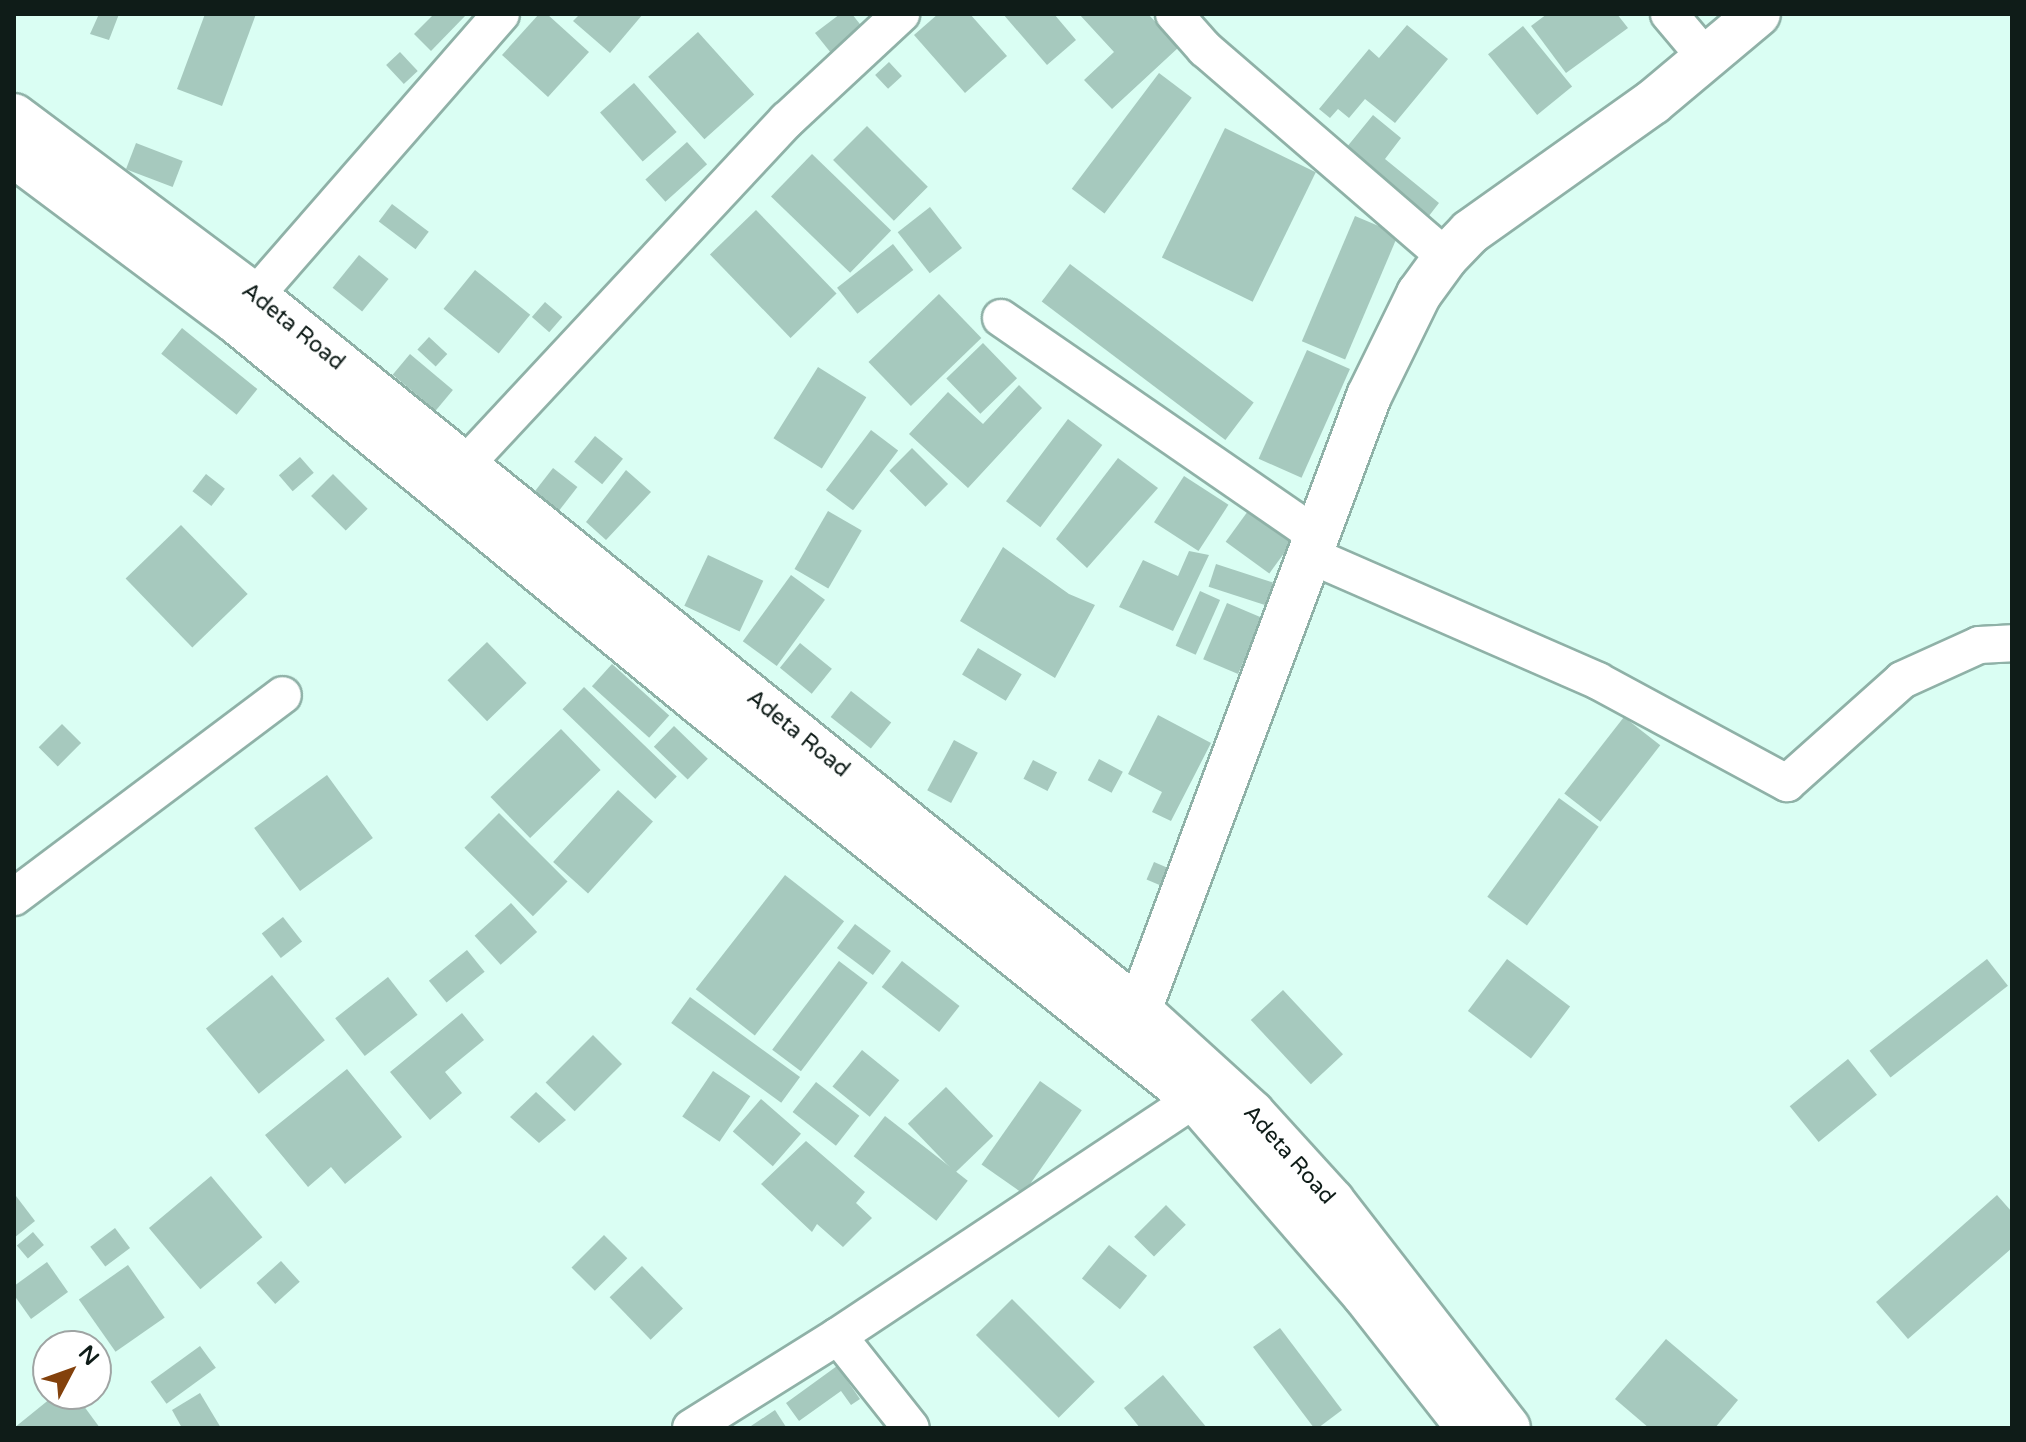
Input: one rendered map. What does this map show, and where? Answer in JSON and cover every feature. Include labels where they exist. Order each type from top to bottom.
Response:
[{"type":"main road","points":[[1139,1010],[1316,546],[1369,396],[1419,294],[1446,257],[1470,232],[1707,59],[1758,14]]},
{"type":"main road","name":"Adeta Road","points":[[14,116],[255,296],[1139,1010],[1252,1113],[1332,1201],[1508,1428]]},
{"type":"main road","name":"Adeta Road","points":[[14,155],[236,321],[699,702],[1195,1099],[1364,1294],[1469,1428]]},
{"type":"street","points":[[255,296],[501,14]]},
{"type":"street","points":[[465,465],[787,120],[901,14]]},
{"type":"street","points":[[1174,14],[1205,49],[1446,257]]},
{"type":"street","points":[[1669,14],[1707,59]]},
{"type":"street","points":[[1001,318],[1316,546],[1598,681],[1787,783],[1902,680],[1979,645],[2012,643]]},
{"type":"street","points":[[14,897],[283,695]]},
{"type":"street","points":[[691,1428],[838,1336],[1195,1099]]},
{"type":"street","points":[[838,1336],[911,1428]]},
{"type":"building","points":[[99,14],[119,14],[109,40],[90,34]]},
{"type":"building","points":[[205,14],[256,14],[222,106],[177,89]]},
{"type":"building","points":[[434,14],[467,14],[431,51],[414,34]]},
{"type":"building","points":[[539,14],[547,14],[589,52],[548,97],[502,55]]},
{"type":"building","points":[[580,14],[643,14],[610,53],[573,21]]},
{"type":"building","points":[[840,14],[852,14],[863,28],[831,53],[815,33]]},
{"type":"building","points":[[938,14],[970,14],[1007,56],[965,93],[914,35]]},
{"type":"building","points":[[1003,14],[1054,14],[1076,40],[1047,65]]},
{"type":"building","points":[[1079,14],[1148,14],[1179,47],[1112,109],[1084,80],[1114,52]]},
{"type":"building","points":[[1547,14],[1617,14],[1628,28],[1566,73],[1531,26]]},
{"type":"building","points":[[1407,25],[1448,59],[1395,123],[1365,99],[1349,118],[1338,109],[1330,118],[1319,109],[1369,49],[1379,58]]},
{"type":"building","points":[[1523,26],[1572,87],[1537,115],[1488,54]]},
{"type":"building","points":[[698,32],[754,94],[704,139],[648,77]]},
{"type":"building","points":[[400,52],[418,71],[404,84],[386,65]]},
{"type":"building","points":[[889,62],[902,76],[888,89],[875,75]]},
{"type":"building","points":[[1159,73],[1192,98],[1104,213],[1072,189]]},
{"type":"building","points":[[634,83],[677,132],[643,162],[600,113]]},
{"type":"building","points":[[1373,115],[1401,138],[1385,159],[1439,203],[1425,221],[1342,153]]},
{"type":"building","points":[[867,126],[928,187],[894,221],[833,160]]},
{"type":"building","points":[[1225,128],[1316,172],[1253,302],[1162,257]]},
{"type":"building","points":[[687,142],[707,164],[665,202],[645,179]]},
{"type":"building","points":[[136,143],[183,161],[173,187],[126,169]]},
{"type":"building","points":[[812,154],[891,230],[850,273],[771,196]]},
{"type":"building","points":[[392,204],[429,232],[415,249],[379,222]]},
{"type":"building","points":[[930,207],[962,248],[930,273],[898,232]]},
{"type":"building","points":[[756,210],[837,293],[791,338],[710,254]]},
{"type":"building","points":[[1355,216],[1398,234],[1345,360],[1302,341]]},
{"type":"building","points":[[893,244],[913,270],[857,314],[837,288]]},
{"type":"building","points":[[359,255],[389,279],[362,312],[333,288]]},
{"type":"building","points":[[1070,264],[1254,402],[1225,440],[1042,302]]},
{"type":"building","points":[[475,270],[530,315],[499,354],[444,309]]},
{"type":"building","points":[[939,294],[981,338],[911,406],[869,362]]},
{"type":"building","points":[[545,302],[562,317],[549,332],[532,317]]},
{"type":"building","points":[[182,328],[257,389],[237,415],[161,354]]},
{"type":"building","points":[[429,337],[447,354],[436,366],[417,349]]},
{"type":"building","points":[[983,343],[1017,378],[980,414],[946,378]]},
{"type":"building","points":[[1307,350],[1350,369],[1302,478],[1259,459]]},
{"type":"building","points":[[410,354],[453,390],[436,411],[393,375]]},
{"type":"building","points":[[818,367],[866,397],[822,468],[773,438]]},
{"type":"building","points":[[1019,385],[1042,408],[968,488],[909,434],[948,392],[983,424]]},
{"type":"building","points":[[1068,419],[1102,445],[1040,527],[1006,501]]},
{"type":"building","points":[[871,430],[898,450],[853,510],[826,490]]},
{"type":"building","points":[[595,436],[623,459],[602,484],[574,462]]},
{"type":"building","points":[[912,448],[948,484],[925,507],[889,471]]},
{"type":"building","points":[[300,457],[314,473],[293,491],[279,475]]},
{"type":"building","points":[[1118,458],[1158,488],[1087,568],[1056,539]]},
{"type":"building","points":[[553,468],[577,487],[558,512],[534,492]]},
{"type":"building","points":[[626,470],[651,492],[606,540],[586,522]]},
{"type":"building","points":[[206,474],[225,489],[211,506],[192,491]]},
{"type":"building","points":[[333,474],[368,509],[346,531],[311,496]]},
{"type":"building","points":[[1184,476],[1228,505],[1198,551],[1154,522]]},
{"type":"building","points":[[828,511],[862,530],[828,589],[794,569]]},
{"type":"building","points":[[1248,511],[1292,543],[1269,573],[1226,542]]},
{"type":"building","points":[[181,525],[248,594],[192,648],[126,578]]},
{"type":"building","points":[[1003,547],[1069,594],[1095,605],[1055,678],[960,621]]},
{"type":"building","points":[[1189,551],[1209,555],[1173,631],[1119,607],[1143,560],[1178,576]]},
{"type":"building","points":[[708,555],[763,581],[740,632],[684,606]]},
{"type":"building","points":[[1216,564],[1273,583],[1266,605],[1209,587]]},
{"type":"building","points":[[791,575],[825,600],[777,666],[743,641]]},
{"type":"building","points":[[1200,591],[1220,600],[1196,655],[1176,646]]},
{"type":"building","points":[[1227,603],[1262,618],[1238,674],[1203,659]]},
{"type":"building","points":[[487,642],[527,683],[487,721],[447,680]]},
{"type":"building","points":[[800,643],[832,669],[812,694],[780,668]]},
{"type":"building","points":[[978,648],[1022,674],[1006,701],[962,675]]},
{"type":"building","points":[[612,664],[669,716],[649,738],[592,686]]},
{"type":"building","points":[[584,687],[677,777],[655,799],[562,709]]},
{"type":"building","points":[[851,691],[891,722],[871,748],[831,717]]},
{"type":"building","points":[[1158,715],[1211,743],[1171,821],[1152,812],[1162,792],[1128,774]]},
{"type":"building","points":[[1624,717],[1660,745],[1601,822],[1564,793]]},
{"type":"building","points":[[62,724],[81,743],[58,766],[39,747]]},
{"type":"building","points":[[674,726],[708,759],[688,780],[654,747]]},
{"type":"building","points":[[561,729],[601,770],[530,838],[491,797]]},
{"type":"building","points":[[954,740],[978,753],[951,803],[927,790]]},
{"type":"building","points":[[1099,759],[1123,772],[1112,793],[1088,780]]},
{"type":"building","points":[[1033,760],[1057,772],[1048,791],[1023,779]]},
{"type":"building","points":[[327,775],[373,838],[300,891],[254,828]]},
{"type":"building","points":[[618,790],[653,821],[588,894],[553,862]]},
{"type":"building","points":[[1559,798],[1599,827],[1527,926],[1487,897]]},
{"type":"building","points":[[499,813],[568,882],[533,916],[464,848]]},
{"type":"building","points":[[1154,862],[1173,870],[1166,888],[1147,879]]},
{"type":"building","points":[[785,875],[844,921],[755,1035],[696,989]]},
{"type":"building","points":[[511,903],[537,932],[501,965],[475,936]]},
{"type":"building","points":[[283,917],[302,941],[281,958],[262,934]]},
{"type":"building","points":[[855,924],[891,951],[873,975],[837,948]]},
{"type":"building","points":[[467,950],[485,972],[447,1003],[429,981]]},
{"type":"building","points":[[1507,959],[1570,1007],[1531,1058],[1468,1011]]},
{"type":"building","points":[[1987,959],[2008,986],[1891,1078],[1870,1051]]},
{"type":"building","points":[[839,961],[868,983],[801,1071],[772,1050]]},
{"type":"building","points":[[902,961],[960,1006],[939,1032],[882,987]]},
{"type":"building","points":[[272,975],[325,1040],[259,1094],[206,1028]]},
{"type":"building","points":[[388,977],[418,1015],[365,1056],[335,1018]]},
{"type":"building","points":[[1283,990],[1343,1054],[1311,1084],[1251,1020]]},
{"type":"building","points":[[690,997],[800,1077],[781,1103],[671,1023]]},
{"type":"building","points":[[462,1013],[484,1040],[445,1072],[462,1093],[430,1120],[390,1072]]},
{"type":"building","points":[[593,1035],[622,1064],[575,1111],[546,1082]]},
{"type":"building","points":[[862,1050],[899,1080],[870,1117],[832,1087]]},
{"type":"building","points":[[1848,1059],[1877,1095],[1819,1142],[1790,1106]]},
{"type":"building","points":[[347,1069],[402,1137],[345,1184],[331,1167],[308,1187],[265,1135]]},
{"type":"building","points":[[713,1071],[750,1096],[720,1142],[682,1117]]},
{"type":"building","points":[[1040,1081],[1082,1110],[1023,1194],[981,1165]]},
{"type":"building","points":[[816,1082],[859,1116],[836,1146],[793,1112]]},
{"type":"building","points":[[946,1087],[993,1136],[955,1173],[908,1124]]},
{"type":"building","points":[[536,1092],[566,1120],[539,1143],[510,1117]]},
{"type":"building","points":[[761,1099],[801,1134],[773,1166],[733,1131]]},
{"type":"building","points":[[885,1116],[968,1181],[936,1221],[854,1156]]},
{"type":"building","points":[[806,1141],[865,1192],[856,1203],[872,1218],[843,1247],[817,1224],[812,1232],[761,1184]]},
{"type":"building","points":[[211,1176],[262,1237],[200,1289],[149,1228]]},
{"type":"building","points":[[1997,1195],[2012,1212],[2012,1248],[1908,1339],[1876,1302]]},
{"type":"building","points":[[16,1196],[35,1221],[14,1238],[14,1198]]},
{"type":"building","points":[[1166,1205],[1186,1225],[1154,1257],[1134,1237]]},
{"type":"building","points":[[115,1228],[130,1248],[105,1267],[90,1247]]},
{"type":"building","points":[[33,1232],[44,1245],[28,1259],[17,1245]]},
{"type":"building","points":[[604,1235],[627,1258],[595,1291],[571,1268]]},
{"type":"building","points":[[1109,1245],[1147,1276],[1120,1309],[1082,1278]]},
{"type":"building","points":[[281,1261],[300,1282],[275,1304],[256,1283]]},
{"type":"building","points":[[47,1262],[68,1292],[31,1319],[14,1295],[14,1286]]},
{"type":"building","points":[[128,1265],[165,1317],[116,1352],[112,1347],[112,1330],[100,1330],[79,1299]]},
{"type":"building","points":[[642,1266],[683,1308],[651,1340],[610,1297]]},
{"type":"building","points":[[1012,1299],[1095,1382],[1059,1418],[976,1335]]},
{"type":"building","points":[[1280,1328],[1342,1410],[1318,1428],[1314,1428],[1253,1347]]},
{"type":"building","points":[[1666,1339],[1738,1400],[1715,1428],[1649,1428],[1615,1399]]},
{"type":"building","points":[[200,1346],[216,1368],[167,1404],[151,1382]]},
{"type":"building","points":[[837,1366],[860,1399],[851,1405],[841,1391],[799,1421],[786,1403]]},
{"type":"building","points":[[1163,1375],[1207,1428],[1140,1428],[1124,1408]]},
{"type":"building","points":[[200,1393],[221,1428],[182,1428],[172,1410]]},
{"type":"building","points":[[36,1410],[87,1410],[100,1428],[14,1428]]},
{"type":"building","points":[[775,1410],[786,1427],[748,1428]]}]
